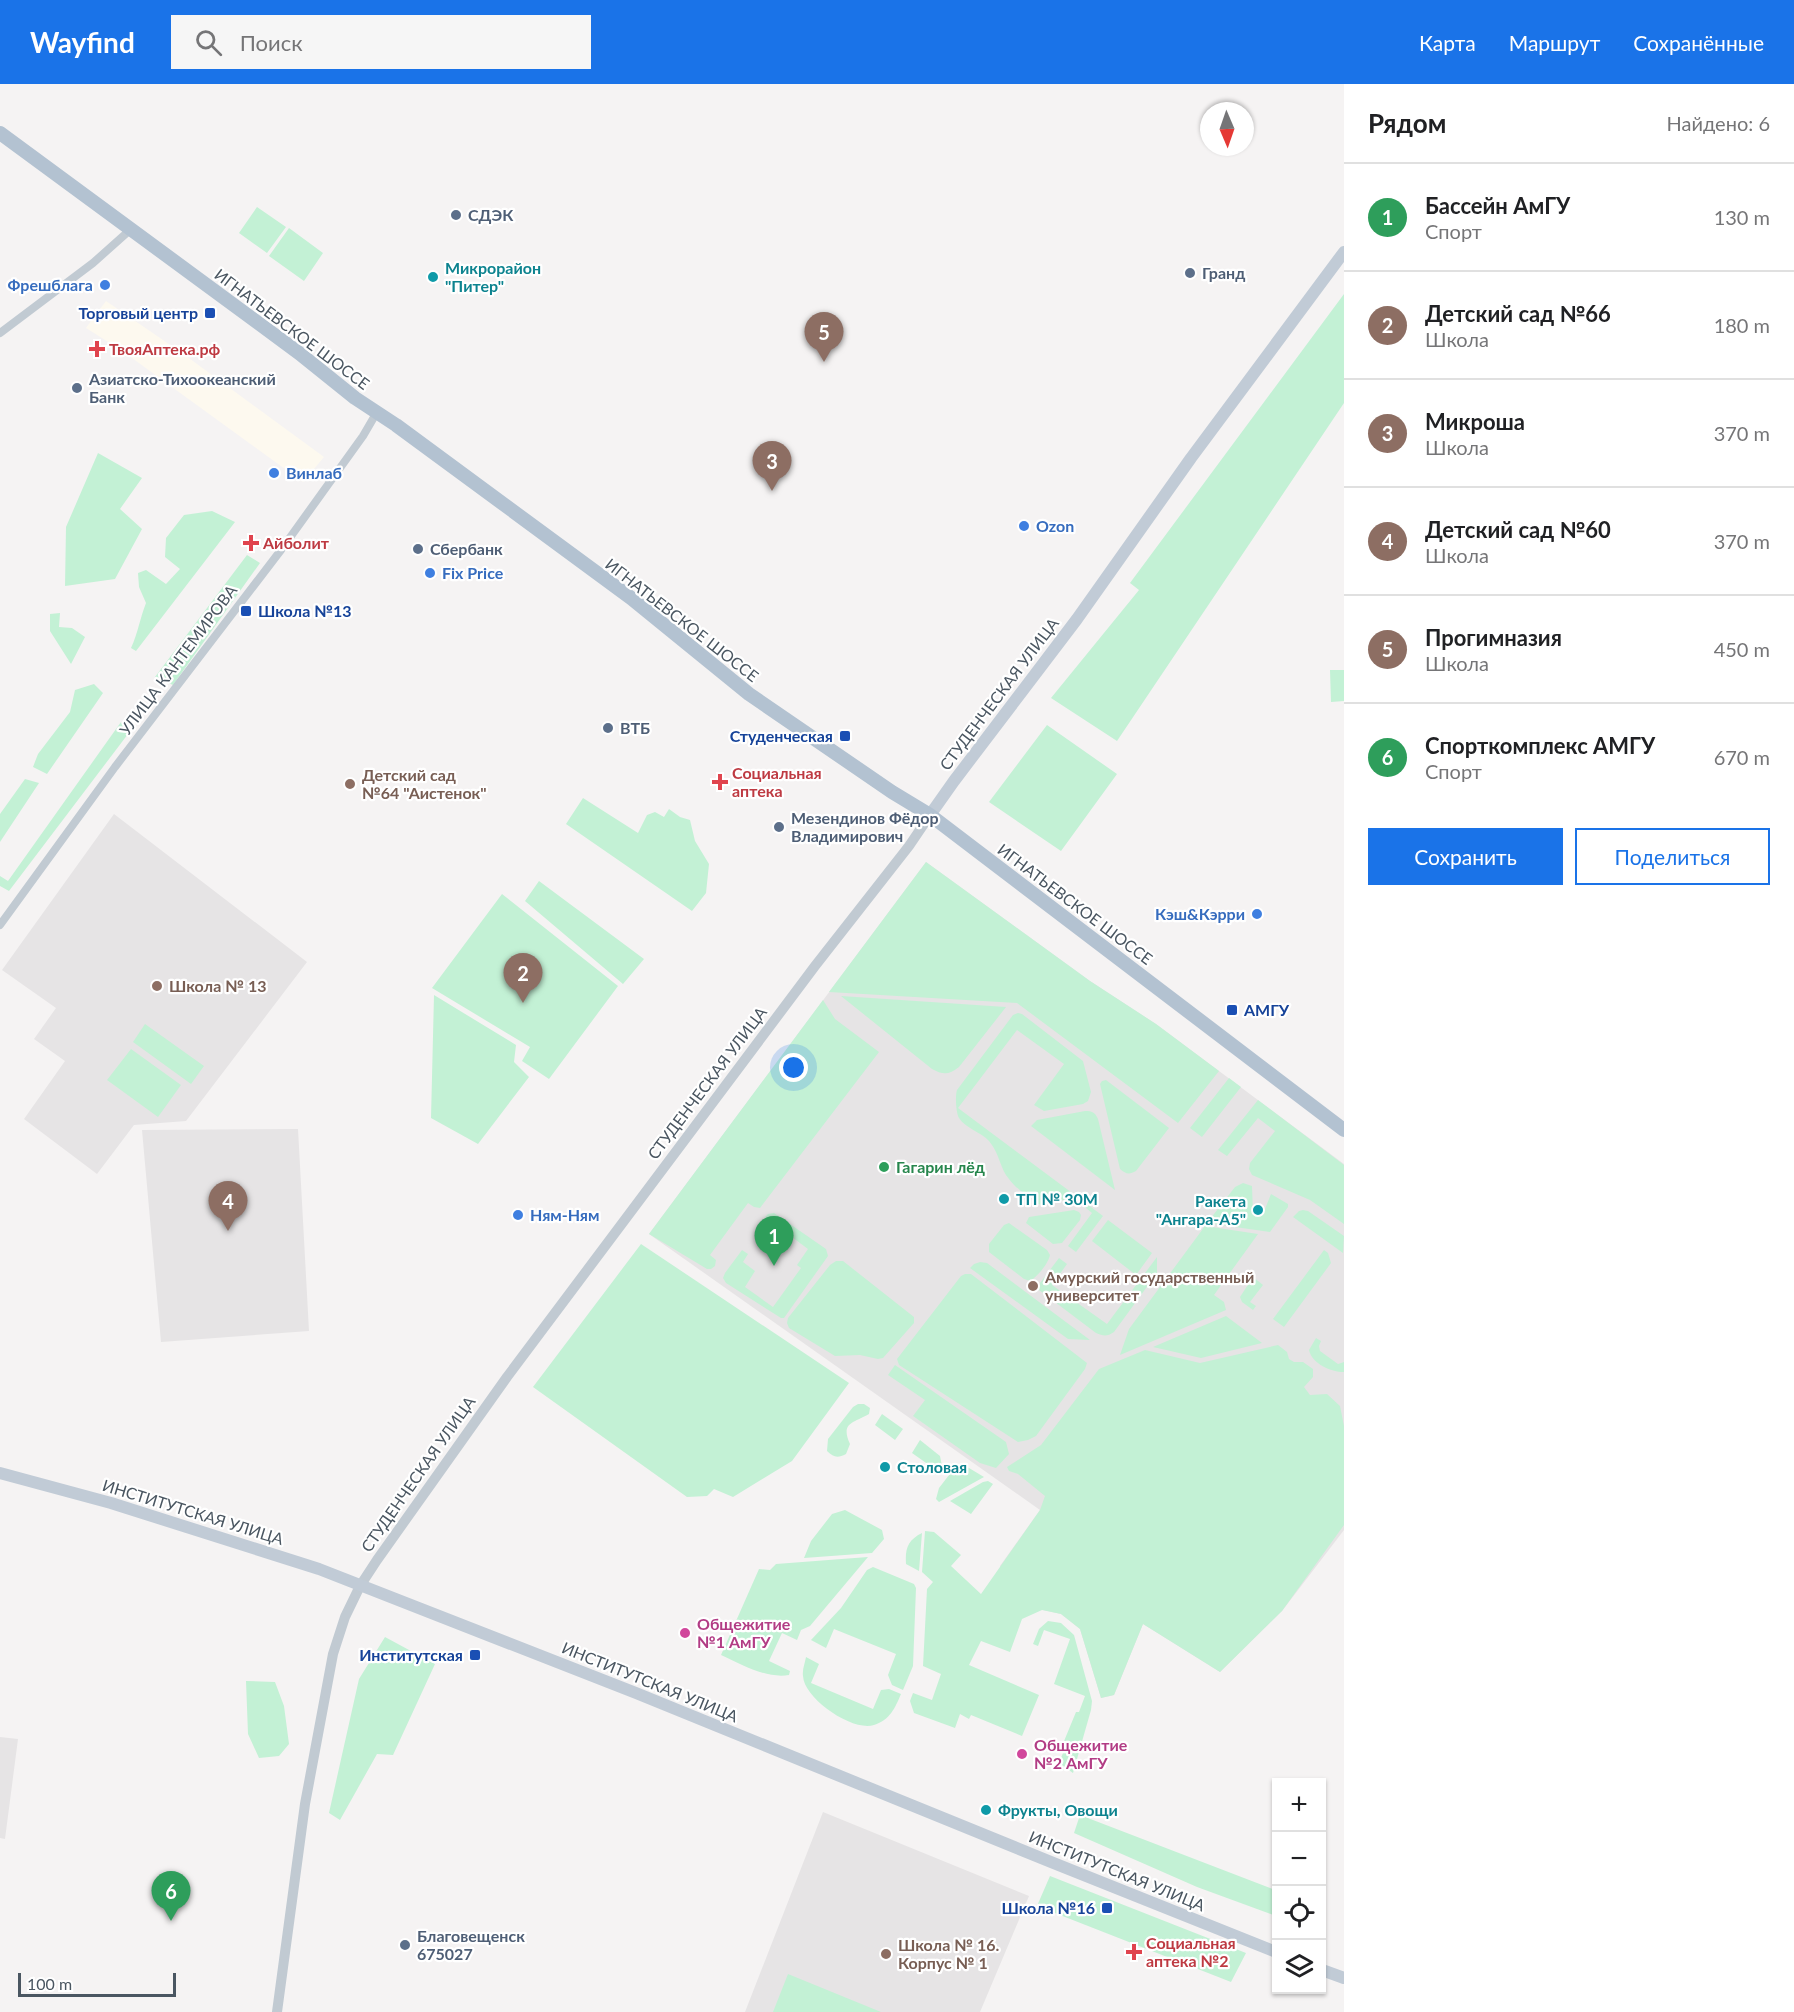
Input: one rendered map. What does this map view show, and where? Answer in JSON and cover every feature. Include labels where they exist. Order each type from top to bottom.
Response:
[{"type":"main road","name":"ИГНАТЬЕВСКОЕ ШОССЕ","points":[[0,133],[356,398],[631,598],[749,694],[892,792],[930,815],[1344,1130]]},
{"type":"main road","name":"СТУДЕНЧЕСКАЯ УЛИЦА","points":[[930,815],[1077,619],[1191,458],[1344,252]]},
{"type":"main road","name":"ИНСТИТУТСКАЯ УЛИЦА","points":[[0,1473],[111,1503],[319,1569],[636,1693],[1272,1950]]},
{"type":"main road","points":[[1326,1971],[1344,1978]]},
{"type":"street","points":[[0,333],[93,263],[130,230]]},
{"type":"street","name":"УЛИЦА КАНТЕМИРОВА","points":[[0,925],[280,550],[363,436],[377,412]]},
{"type":"street","name":"СТУДЕНЧЕСКАЯ УЛИЦА","points":[[277,2012],[305,1804],[333,1654],[345,1617],[360,1586],[376,1560],[507,1377],[815,966],[909,846],[930,815]]},
{"type":"shaded area","points":[[106,301],[182,353],[324,457],[303,482],[121,350],[86,328]]},
{"type":"shaded area","name":"Школа № 13","points":[[114,814],[307,962],[186,1121],[134,1125],[97,1174],[24,1119],[65,1061],[34,1039],[56,1008],[2,970]]},
{"type":"shaded area","name":"Амурский государственный университет","points":[[926,862],[1090,981],[1156,1024],[1344,1164],[1344,1530],[1282,1611],[1220,1672],[1143,1624],[1114,1695],[1101,1698],[1080,1629],[1061,1614],[1017,1604],[1000,1566],[1040,1510],[649,1234]]},
{"type":"shaded area","points":[[298,1129],[309,1331],[161,1342],[142,1130]]},
{"type":"shaded area","points":[[0,1737],[18,1739],[5,1839],[0,1838]]},
{"type":"shaded area","name":"Школа № 16. Корпус № 1","points":[[823,1812],[1029,1896],[980,2012],[745,2012]]},
{"type":"green space","points":[[257,207],[286,227],[267,253],[239,233]]},
{"type":"green space","points":[[289,228],[323,253],[304,281],[269,256]]},
{"type":"green space","points":[[1344,294],[1344,403],[1117,741],[1051,698],[1139,590],[1130,583]]},
{"type":"green space","points":[[98,453],[142,478],[120,509],[142,529],[115,579],[65,586],[66,527]]},
{"type":"green space","points":[[212,511],[235,522],[136,651],[131,648],[146,603],[139,587],[138,573],[146,570],[166,584],[180,569],[165,557],[166,538],[184,515]]},
{"type":"green space","points":[[247,555],[260,563],[173,685],[155,677]]},
{"type":"green space","points":[[60,613],[59,627],[72,628],[85,637],[71,664],[50,631],[50,614]]},
{"type":"green space","points":[[1330,670],[1344,670],[1344,701],[1331,702]]},
{"type":"green space","points":[[94,684],[103,693],[47,774],[33,767],[38,754],[70,712],[75,690]]},
{"type":"green space","points":[[121,722],[128,734],[9,891],[0,886],[0,876],[8,881]]},
{"type":"green space","points":[[1047,725],[1117,774],[1061,851],[989,802]]},
{"type":"green space","points":[[25,779],[39,783],[0,842],[0,814]]},
{"type":"green space","points":[[583,798],[638,833],[647,815],[655,812],[664,817],[669,809],[680,817],[690,820],[695,841],[709,864],[706,893],[692,911],[566,824]]},
{"type":"green space","points":[[926,862],[1219,1071],[1178,1123],[1017,1003],[829,992]]},
{"type":"green space","points":[[539,881],[644,959],[623,984],[525,901]]},
{"type":"green space","points":[[502,894],[618,986],[549,1079],[522,1061],[530,1047],[432,988]]},
{"type":"green space","points":[[434,995],[516,1045],[514,1062],[529,1077],[478,1144],[431,1118]]},
{"type":"green space","points":[[841,996],[1006,1007],[959,1067],[952,1072],[943,1073],[932,1069]]},
{"type":"green space","points":[[823,1000],[835,1019],[879,1052],[760,1208],[748,1203],[710,1255],[716,1260],[715,1266],[707,1269],[649,1234]]},
{"type":"green space","points":[[1018,1013],[1083,1061],[1091,1092],[1088,1101],[1083,1104],[1044,1111],[1034,1105],[1064,1064],[1017,1030],[958,1108],[1103,1216],[1076,1252],[1068,1246],[1092,1213],[1071,1198],[1043,1205],[1038,1204],[1012,1183],[989,1141],[962,1121],[957,1112],[957,1090],[1013,1015]]},
{"type":"green space","points":[[145,1024],[204,1066],[191,1084],[133,1042]]},
{"type":"green space","points":[[131,1049],[181,1085],[158,1117],[107,1080]]},
{"type":"green space","points":[[1229,1078],[1241,1087],[1202,1137],[1190,1128]]},
{"type":"green space","points":[[1106,1080],[1169,1128],[1136,1171],[1131,1173],[1120,1169],[1100,1084]]},
{"type":"green space","points":[[1258,1100],[1344,1165],[1344,1224],[1310,1200],[1252,1175],[1249,1169],[1250,1163],[1275,1131],[1258,1118],[1227,1156],[1218,1150]]},
{"type":"green space","points":[[1085,1111],[1093,1112],[1098,1119],[1115,1190],[1031,1126],[1037,1120]]},
{"type":"green space","points":[[1243,1183],[1252,1186],[1253,1214],[1256,1217],[1263,1214],[1271,1194],[1288,1204],[1270,1232],[1207,1223],[1235,1187]]},
{"type":"green space","points":[[1074,1210],[1081,1215],[1080,1220],[1062,1243],[1053,1244],[1026,1223],[1029,1217]]},
{"type":"green space","points":[[1303,1210],[1308,1211],[1344,1236],[1343,1253],[1293,1217]]},
{"type":"green space","points":[[774,1213],[826,1249],[828,1256],[784,1318],[726,1283],[723,1278],[742,1250],[748,1254],[743,1262],[755,1271],[745,1287],[773,1307],[801,1268],[797,1265],[808,1249],[765,1217]]},
{"type":"green space","points":[[1108,1220],[1152,1253],[1136,1275],[1092,1241]]},
{"type":"green space","points":[[1009,1223],[1047,1250],[1050,1255],[1042,1270],[1030,1281],[1024,1279],[989,1252],[989,1244],[1004,1225]]},
{"type":"green space","points":[[1205,1226],[1258,1234],[1214,1295],[1224,1302],[1226,1310],[1120,1355],[1129,1329]]},
{"type":"green space","points":[[641,1244],[849,1383],[792,1461],[733,1497],[714,1489],[707,1496],[687,1497],[533,1387]]},
{"type":"green space","points":[[1324,1250],[1328,1253],[1331,1263],[1284,1327],[1273,1319]]},
{"type":"green space","points":[[1157,1257],[1157,1273],[1114,1332],[1107,1335],[1096,1333],[1039,1290],[1040,1283],[1059,1258],[1067,1264],[1052,1285],[1107,1324]]},
{"type":"green space","points":[[836,1261],[843,1261],[914,1317],[914,1323],[883,1358],[860,1355],[835,1356],[789,1328],[788,1318],[830,1265]]},
{"type":"green space","points":[[980,1262],[987,1263],[1090,1340],[1068,1339],[970,1268]]},
{"type":"green space","points":[[971,1274],[1087,1363],[1036,1436],[1028,1440],[1018,1442],[899,1365],[897,1359],[961,1276]]},
{"type":"green space","points":[[1253,1277],[1263,1285],[1250,1302],[1256,1306],[1253,1310],[1242,1302],[1240,1297]]},
{"type":"green space","points":[[1226,1316],[1262,1343],[1201,1358],[1153,1347]]},
{"type":"green space","points":[[1316,1338],[1321,1341],[1320,1351],[1338,1364],[1344,1362],[1344,1372],[1328,1369],[1314,1359],[1309,1350]]},
{"type":"green space","points":[[1278,1345],[1287,1352],[1289,1359],[1294,1362],[1303,1362],[1313,1369],[1313,1377],[1304,1387],[1310,1395],[1327,1394],[1340,1406],[1344,1426],[1344,1525],[1282,1611],[1220,1672],[1143,1624],[1114,1695],[1101,1698],[1080,1629],[1061,1614],[1042,1610],[1022,1619],[1010,1652],[981,1641],[969,1665],[1039,1695],[1022,1736],[971,1715],[969,1719],[960,1714],[955,1728],[914,1713],[910,1701],[913,1693],[932,1700],[941,1674],[923,1666],[927,1589],[933,1582],[922,1572],[925,1531],[934,1532],[961,1555],[951,1566],[981,1594],[1040,1510],[1045,1496],[1018,1474],[1009,1471],[1007,1467],[1041,1445],[1099,1369],[1145,1350],[1200,1363]]},
{"type":"green space","points":[[895,1365],[1006,1442],[1009,1454],[996,1468],[980,1463],[913,1416],[925,1400],[888,1375]]},
{"type":"green space","points":[[864,1404],[870,1408],[869,1414],[850,1424],[847,1437],[850,1444],[846,1454],[834,1456],[827,1451],[828,1439],[853,1407]]},
{"type":"green space","points":[[882,1414],[903,1429],[895,1440],[875,1425]]},
{"type":"green space","points":[[920,1440],[940,1456],[942,1466],[936,1475],[927,1469],[929,1465],[912,1453]]},
{"type":"green space","points":[[960,1464],[984,1477],[939,1502],[936,1499],[939,1488]]},
{"type":"green space","points":[[988,1481],[993,1484],[971,1514],[950,1501],[983,1482]]},
{"type":"green space","points":[[845,1510],[882,1530],[884,1539],[872,1553],[804,1558],[811,1541],[832,1514]]},
{"type":"green space","points":[[922,1533],[919,1571],[906,1564],[906,1553],[908,1545]]},
{"type":"green space","points":[[868,1557],[810,1626],[801,1630],[797,1640],[782,1633],[769,1661],[790,1671],[789,1675],[763,1673],[721,1655],[759,1569],[770,1570],[776,1564]]},
{"type":"green space","points":[[873,1567],[914,1584],[916,1588],[913,1666],[903,1690],[892,1685],[888,1675],[896,1654],[834,1629],[826,1648],[811,1640],[841,1608],[867,1570]]},
{"type":"green space","points":[[1048,1621],[1061,1623],[1074,1635],[1092,1701],[1073,1773],[1059,1763],[1065,1748],[1062,1746],[1085,1696],[1054,1684],[1070,1639],[1044,1630],[1038,1646],[1033,1644],[1039,1629]]},
{"type":"green space","points":[[385,1637],[435,1664],[393,1755],[377,1754],[340,1820],[329,1813],[359,1679]]},
{"type":"green space","points":[[806,1657],[819,1664],[811,1683],[873,1709],[881,1690],[889,1689],[901,1694],[894,1709],[880,1723],[865,1726],[854,1724],[831,1712],[805,1685],[803,1669]]},
{"type":"green space","points":[[246,1681],[275,1682],[284,1706],[289,1744],[279,1756],[259,1758],[248,1734]]},
{"type":"green space","points":[[1080,1815],[1272,1889],[1272,1915],[1197,1887],[1074,1833]]},
{"type":"green space","points":[[1050,1876],[1246,1953],[1231,1982],[1037,1906]]},
{"type":"green space","points":[[788,1974],[881,2012],[773,2012]]},
{"type":"place","name":"СДЭК","points":[[456,215]]},
{"type":"place","name":"Гранд","points":[[1190,273]]},
{"type":"place","name":"Микрорайон \"Питер\"","points":[[433,277]]},
{"type":"place","name":"Фрешблага","points":[[105,285]]},
{"type":"place","name":"Торговый центр","points":[[210,313]]},
{"type":"place","name":"ТвояАптека.рф","points":[[97,349]]},
{"type":"place","name":"Прогимназия","points":[[824,362]]},
{"type":"place","name":"Азиатско-Тихоокеанский Банк","points":[[77,388]]},
{"type":"place","name":"Винлаб","points":[[274,473]]},
{"type":"place","name":"Микроша","points":[[772,491]]},
{"type":"place","name":"Ozon","points":[[1024,526]]},
{"type":"place","name":"Айболит","points":[[251,543]]},
{"type":"place","name":"Сбербанк","points":[[418,549]]},
{"type":"place","name":"Fix Price","points":[[430,573]]},
{"type":"place","name":"Школа №13","points":[[246,611]]},
{"type":"place","name":"ВТБ","points":[[608,728]]},
{"type":"place","name":"Студенческая","points":[[845,736]]},
{"type":"place","name":"Социальная аптека","points":[[720,782]]},
{"type":"place","name":"Детский сад №64 \"Аистенок\"","points":[[350,784]]},
{"type":"place","name":"Мезендинов Фёдор Владимирович","points":[[779,827]]},
{"type":"place","name":"Кэш&Кэрри","points":[[1257,914]]},
{"type":"place","name":"Школа № 13","points":[[157,986]]},
{"type":"place","name":"Детский сад №66","points":[[523,1003]]},
{"type":"place","name":"АМГУ","points":[[1232,1010]]},
{"type":"place","name":"Гагарин лёд","points":[[884,1167]]},
{"type":"place","name":"ТП № 30М","points":[[1004,1199]]},
{"type":"place","name":"Ракета \"Ангара-А5\"","points":[[1258,1210]]},
{"type":"place","name":"Ням-Ням","points":[[518,1215]]},
{"type":"place","name":"Детский сад №60","points":[[228,1231]]},
{"type":"place","name":"Бассейн АмГУ","points":[[774,1266]]},
{"type":"place","name":"Амурский государственный университет","points":[[1033,1286]]},
{"type":"place","name":"Столовая","points":[[885,1467]]},
{"type":"place","name":"Общежитие №1 АмГУ","points":[[685,1633]]},
{"type":"place","name":"Институтская","points":[[475,1655]]},
{"type":"place","name":"Общежитие №2 АмГУ","points":[[1022,1754]]},
{"type":"place","name":"Фрукты, Овощи","points":[[986,1810]]},
{"type":"place","name":"Школа №16","points":[[1107,1908]]},
{"type":"place","name":"Спорткомплекс АМГУ","points":[[171,1921]]},
{"type":"place","name":"Благовещенск 675027","points":[[405,1945]]},
{"type":"place","name":"Социальная аптека №2","points":[[1134,1952]]},
{"type":"place","name":"Школа № 16. Корпус № 1","points":[[886,1954]]}]
